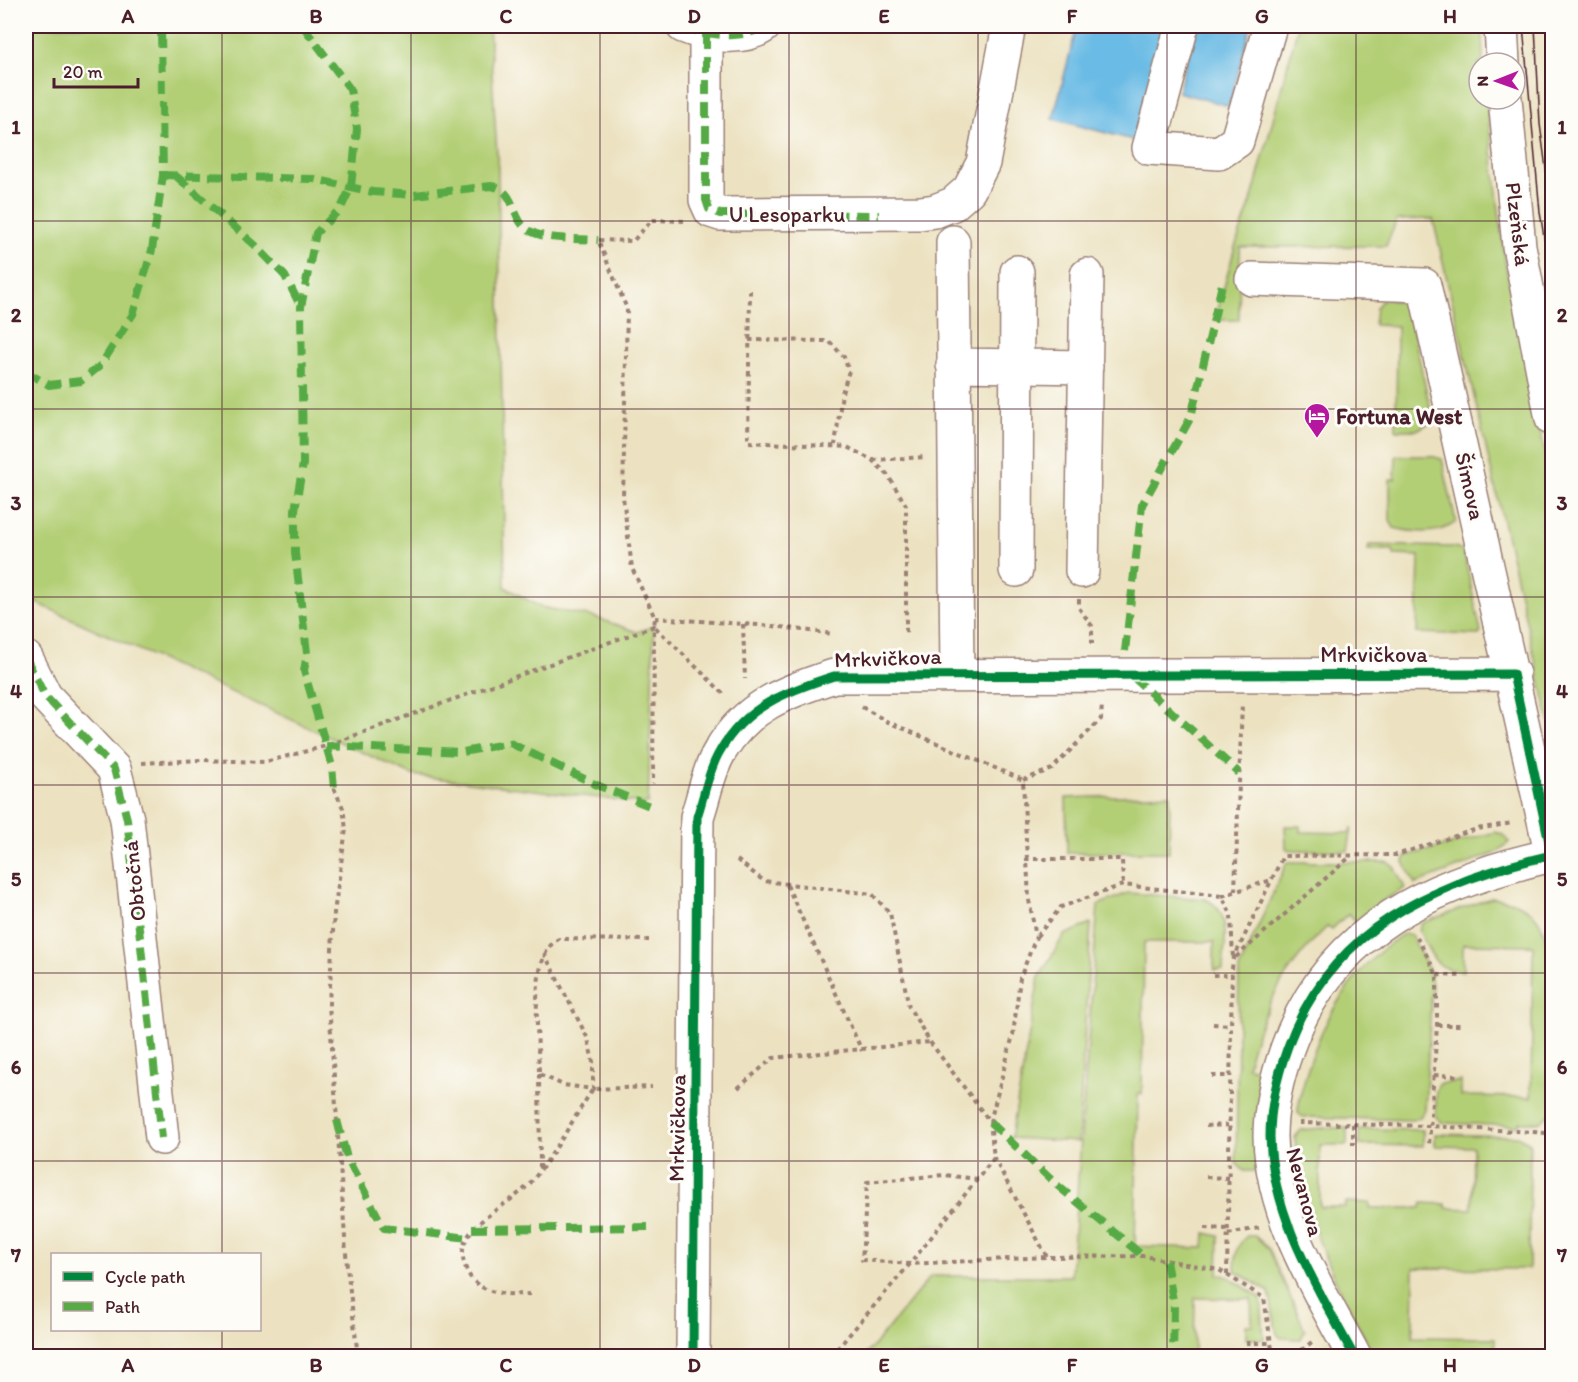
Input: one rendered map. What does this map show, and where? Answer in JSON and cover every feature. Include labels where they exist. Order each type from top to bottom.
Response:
[{"type":"street","name":"U Lesoparku","points":[[764,26],[754,33],[694,30],[706,200],[709,209],[714,213],[871,215],[935,212],[962,197],[969,190],[983,163],[1009,26]]},
{"type":"street","points":[[1182,26],[1149,148],[1219,153],[1238,141],[1270,26]]},
{"type":"street","points":[[1501,26],[1502,51]]},
{"type":"street","name":"Plzeňská","points":[[1506,111],[1519,246],[1552,419]]},
{"type":"street","points":[[953,242],[957,675]]},
{"type":"street","points":[[1016,570],[1017,272]]},
{"type":"street","points":[[1081,584],[1087,274]]},
{"type":"street","name":"Šímova","points":[[1252,279],[1424,285],[1552,855]]},
{"type":"street","points":[[953,365],[1086,367]]},
{"type":"street","name":"Obtočná","points":[[26,658],[45,696],[106,759],[120,784],[127,819],[162,1138]]},
{"type":"street","name":"Mrkvičkova","points":[[693,1356],[697,817],[719,751],[746,717],[789,690],[834,676],[957,675],[1099,663],[1513,674]]},
{"type":"street","name":"Nevanova","points":[[1354,1356],[1307,1265],[1288,1221],[1277,1180],[1270,1138],[1273,1098],[1298,1018],[1322,979],[1365,937],[1405,907],[1450,884],[1552,855]]},
{"type":"path","points":[[653,783],[655,618],[632,568],[623,498],[627,309],[598,240],[633,241],[652,220],[685,221]]},
{"type":"path","points":[[750,290],[748,442],[847,447],[872,460],[900,491],[906,505],[906,634]]},
{"type":"path","points":[[749,340],[829,341],[844,357],[849,371],[842,393],[836,445]]},
{"type":"path","points":[[872,460],[928,457]]},
{"type":"path","points":[[862,707],[888,722],[1023,780],[1052,769],[1101,719],[1099,663],[1092,626],[1079,608],[1081,584]]},
{"type":"path","points":[[655,618],[743,624],[833,634]]},
{"type":"path","points":[[743,624],[746,679]]},
{"type":"path","points":[[654,626],[746,717]]},
{"type":"path","points":[[106,759],[156,764],[201,760],[265,762],[326,746],[654,626]]},
{"type":"path","points":[[1235,891],[1240,746]]},
{"type":"path","points":[[1023,780],[1025,859],[1036,937]]},
{"type":"path","points":[[334,788],[343,808],[346,829],[334,913],[329,1004],[347,1267],[358,1356]]},
{"type":"path","points":[[1222,896],[1231,914],[1233,960],[1351,856]]},
{"type":"path","points":[[1025,859],[1122,859],[1123,885]]},
{"type":"path","points":[[737,860],[764,881],[788,885],[829,886],[872,894],[890,913],[909,1007],[930,1042],[990,1122]]},
{"type":"path","points":[[1047,1257],[994,1158],[990,1122],[1013,1035],[1020,978],[1036,937],[1061,907],[1123,885],[1222,896],[1271,880]]},
{"type":"path","points":[[788,885],[861,1051]]},
{"type":"path","points":[[1415,933],[1437,975],[1437,1025],[1429,1146]]},
{"type":"path","points":[[540,1169],[538,987],[544,953],[549,943],[559,939],[649,940]]},
{"type":"path","points":[[530,1294],[503,1295],[484,1287],[469,1276],[463,1260],[464,1246],[472,1229],[531,1182],[593,1089],[593,1062],[588,1039],[544,953]]},
{"type":"path","points":[[1213,975],[1231,975]]},
{"type":"path","points":[[1437,975],[1463,976]]},
{"type":"path","points":[[1213,1024],[1230,1025]]},
{"type":"path","points":[[1437,1025],[1462,1025]]},
{"type":"path","points":[[738,1088],[773,1058],[861,1051],[930,1042]]},
{"type":"path","points":[[539,1074],[563,1085],[593,1089],[652,1087]]},
{"type":"path","points":[[1434,1075],[1461,1076]]},
{"type":"path","points":[[1212,1076],[1229,1076]]},
{"type":"path","points":[[1297,1124],[1430,1126],[1548,1133]]},
{"type":"path","points":[[1353,1124],[1353,1145]]},
{"type":"path","points":[[1206,1126],[1228,1125]]},
{"type":"path","points":[[831,1356],[910,1264],[994,1158]]},
{"type":"path","points":[[978,1179],[944,1175],[867,1182],[862,1260],[910,1264],[1047,1257],[1143,1257],[1219,1270],[1264,1298],[1273,1356]]},
{"type":"path","points":[[1206,1177],[1228,1178]]},
{"type":"path","points":[[1205,1228],[1227,1231],[1263,1228]]},
{"type":"path","points":[[1294,1356],[1320,1336]]},
{"type":"path","points":[[1246,1343],[1271,1342]]},
{"type":"green space","points":[[26,26],[489,26],[498,170],[505,587],[540,607],[594,617],[637,632],[654,626],[648,804],[412,775],[26,598]]},
{"type":"green space","points":[[1298,26],[1482,26],[1483,51],[1467,51],[1467,111],[1487,111],[1505,262],[1552,485],[1552,733],[1433,219],[1397,220],[1386,246],[1240,247],[1239,320],[1215,320],[1235,247],[1251,202]]},
{"type":"green space","points":[[1382,300],[1398,302],[1404,305],[1409,313],[1433,421],[1417,430],[1396,430],[1397,326],[1374,325],[1376,308]]},
{"type":"green space","points":[[1396,456],[1431,456],[1442,459],[1456,522],[1442,529],[1426,532],[1394,528],[1390,521],[1390,479],[1395,479]]},
{"type":"green space","points":[[1369,545],[1454,547],[1463,550],[1481,632],[1479,635],[1417,633],[1419,556],[1394,555],[1393,550],[1368,550]]},
{"type":"green space","points":[[1170,794],[1169,852],[1067,853],[1066,798]]},
{"type":"green space","points":[[1285,826],[1300,826],[1300,832],[1350,833],[1352,827],[1348,851],[1289,850],[1286,848]]},
{"type":"green space","points":[[1496,832],[1505,836],[1509,842],[1496,853],[1415,884],[1404,862],[1406,856]]},
{"type":"green space","points":[[1287,862],[1387,862],[1394,867],[1405,888],[1384,900],[1356,922],[1349,913],[1332,929],[1328,926],[1300,956],[1277,990],[1259,1027],[1247,1067],[1266,1070],[1258,1171],[1244,1171],[1236,1163],[1239,969]]},
{"type":"green space","points":[[1128,893],[1205,899],[1214,904],[1220,912],[1225,929],[1223,970],[1214,970],[1214,942],[1144,942],[1142,1094],[1138,1094],[1135,1246],[1204,1248],[1205,1233],[1219,1236],[1218,1274],[1229,1277],[1261,1298],[1264,1339],[1246,1339],[1246,1325],[1252,1325],[1251,1299],[1195,1298],[1194,1356],[865,1356],[931,1276],[1071,1276],[1098,905]]},
{"type":"green space","points":[[1491,898],[1511,901],[1530,911],[1539,921],[1546,939],[1553,987],[1554,1014],[1552,1112],[1541,1122],[1519,1122],[1518,1126],[1443,1123],[1436,1117],[1436,1091],[1439,1084],[1461,1081],[1461,1096],[1531,1097],[1533,945],[1463,944],[1463,971],[1453,970],[1435,960],[1419,931],[1422,923]]},
{"type":"green space","points":[[1091,924],[1078,1142],[1011,1138],[1039,977],[1064,935]]},
{"type":"green space","points":[[1403,934],[1411,935],[1430,972],[1432,985],[1425,1110],[1420,1117],[1412,1120],[1303,1117],[1298,1113],[1301,1092],[1314,1052],[1331,1013],[1355,978],[1385,947]]},
{"type":"green space","points":[[1347,1128],[1347,1145],[1320,1145],[1320,1207],[1345,1207],[1346,1202],[1370,1203],[1370,1208],[1421,1208],[1422,1203],[1446,1204],[1446,1208],[1472,1209],[1473,1147],[1435,1146],[1435,1134],[1517,1136],[1530,1143],[1529,1269],[1414,1268],[1413,1337],[1495,1338],[1494,1356],[1375,1356],[1334,1278],[1312,1223],[1304,1195],[1295,1137],[1301,1130]]},
{"type":"green space","points":[[1359,1129],[1423,1130],[1423,1146],[1359,1145]]},
{"type":"green space","points":[[1247,1236],[1255,1236],[1269,1249],[1305,1330],[1301,1339],[1281,1338],[1277,1334],[1269,1292],[1235,1271],[1238,1248]]},
{"type":"water","points":[[1077,26],[1167,26],[1137,141],[1053,119]]},
{"type":"water","points":[[1196,26],[1251,26],[1229,106],[1178,92]]},
{"type":"tram line","points":[[1523,26],[1540,212],[1552,287]]},
{"type":"tram line","points":[[1535,26],[1540,124],[1552,213]]},
{"type":"marked path","points":[[26,372],[49,385],[81,381],[101,365],[133,314],[152,250],[163,175],[161,26]]},
{"type":"marked path","points":[[303,26],[350,89],[357,129],[351,187],[341,208],[316,233],[301,307],[303,464],[295,510],[295,553],[307,653],[304,671],[332,766],[334,788]]},
{"type":"marked path","points":[[683,26],[724,35],[746,34],[764,26]]},
{"type":"marked path","points":[[706,34],[706,200],[709,209],[720,214],[879,215]]},
{"type":"marked path","points":[[163,175],[314,179],[373,192],[414,195],[491,186],[505,193],[522,225],[535,234],[598,240]]},
{"type":"marked path","points":[[176,176],[255,245],[285,276],[301,307]]},
{"type":"marked path","points":[[1125,651],[1142,505],[1191,417],[1223,280]]},
{"type":"marked path","points":[[26,658],[45,696],[114,769],[127,819],[162,1138]]},
{"type":"marked path","points":[[1132,676],[1239,773]]},
{"type":"marked path","points":[[326,746],[463,752],[510,743],[599,786],[652,807]]},
{"type":"marked path","points":[[337,1120],[347,1158],[384,1228],[468,1238]]},
{"type":"marked path","points":[[990,1122],[1058,1186],[1143,1256]]},
{"type":"marked path","points":[[472,1229],[651,1227]]},
{"type":"marked path","points":[[1166,1261],[1174,1306],[1173,1356]]},
{"type":"cycle path","points":[[693,1356],[697,817],[716,758],[730,735],[742,722],[769,702],[784,694],[834,676],[1513,674],[1552,856]]},
{"type":"cycle path","points":[[1354,1356],[1299,1251],[1279,1195],[1273,1166],[1270,1126],[1275,1092],[1287,1049],[1306,1007],[1330,971],[1359,941],[1392,916],[1428,896],[1467,880],[1552,855]]},
{"type":"place","name":"Fortuna West","points":[[1317,439]]}]
